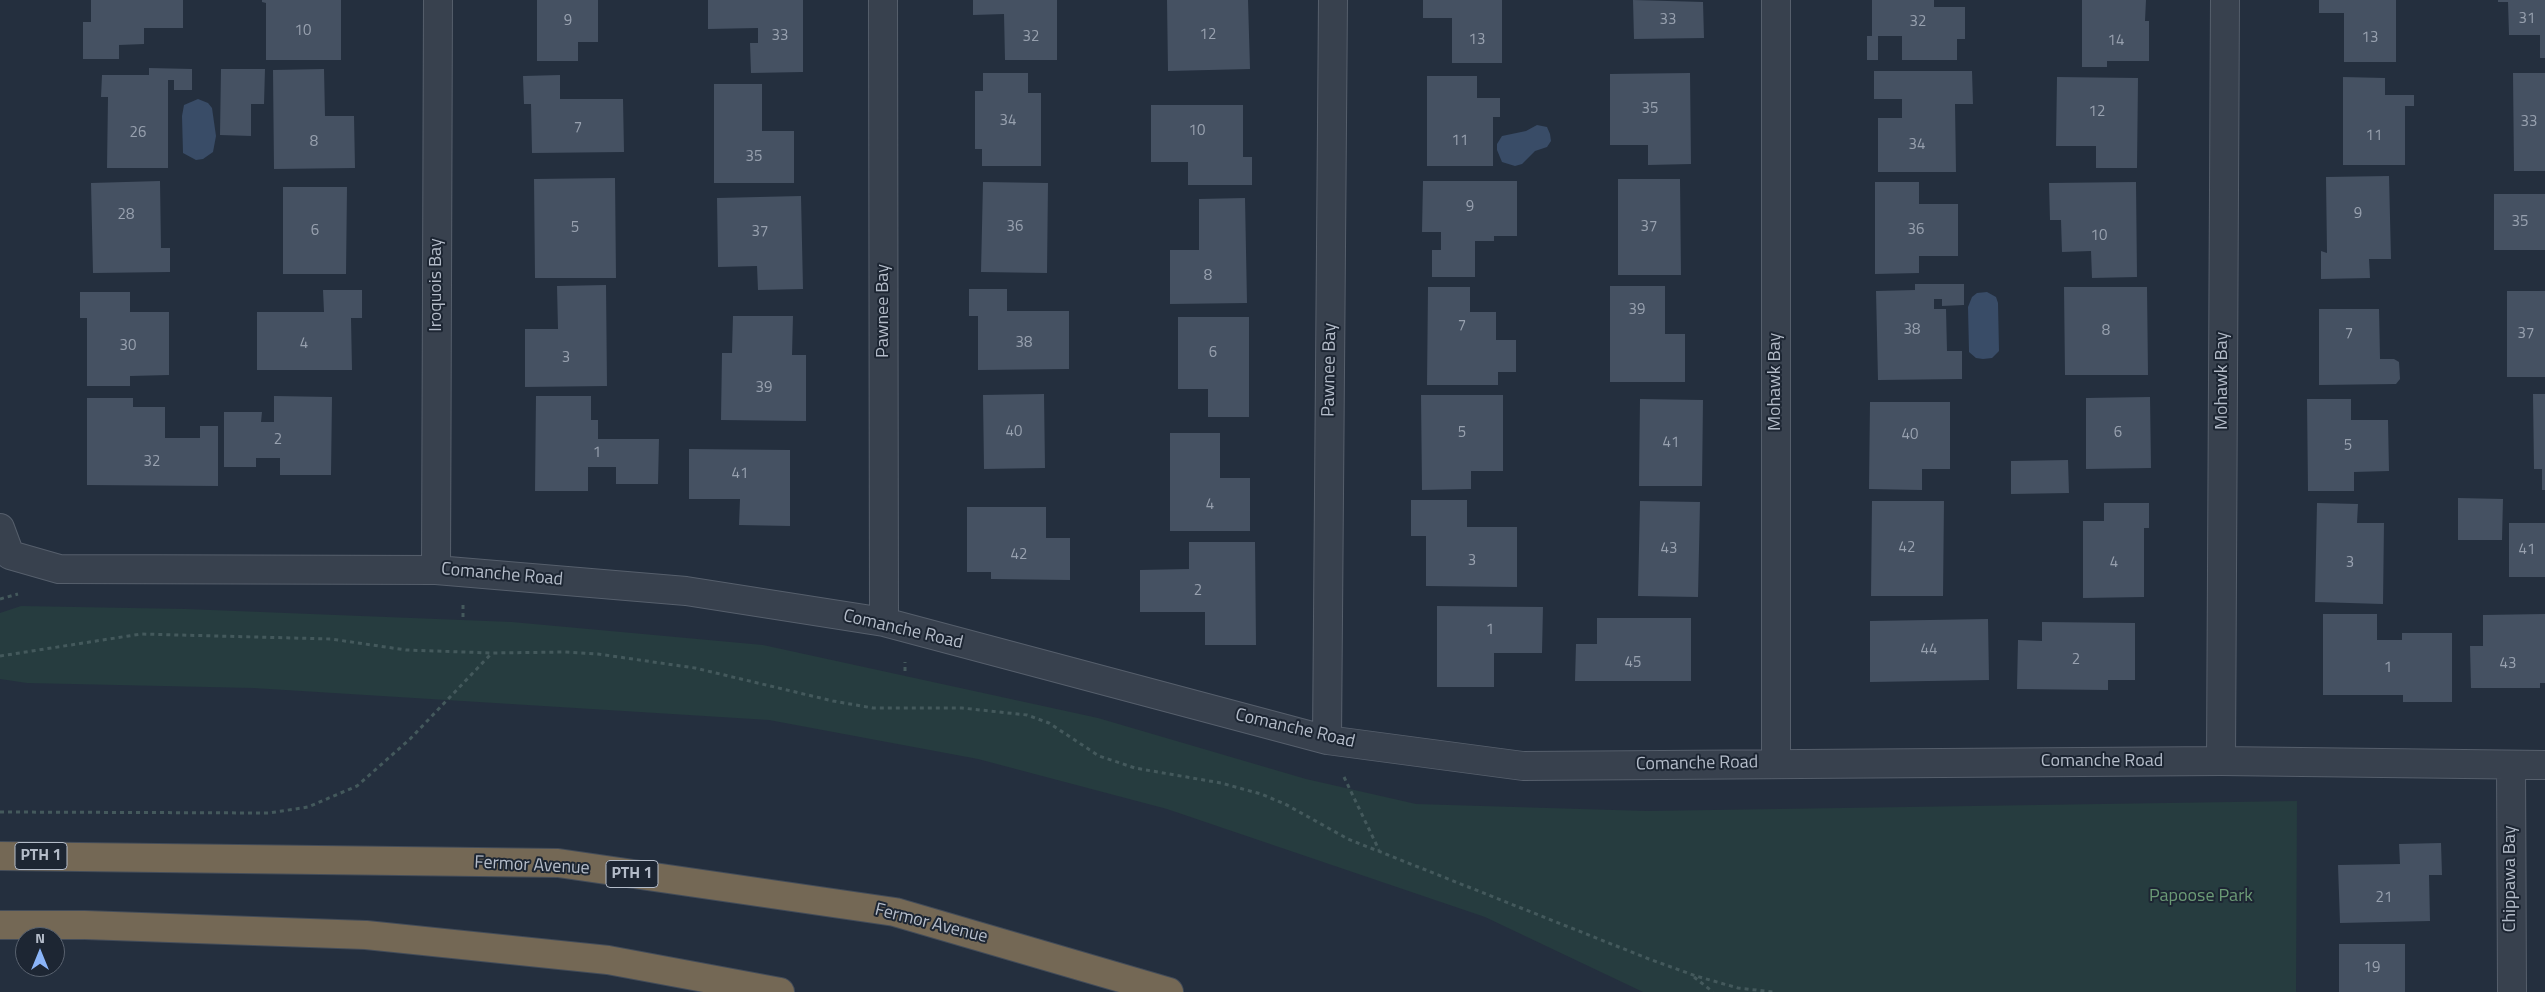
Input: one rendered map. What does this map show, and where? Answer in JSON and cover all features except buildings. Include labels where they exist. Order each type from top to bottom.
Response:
[{"type":"highway","name":"Fermor Avenue","points":[[0,856],[558,864],[895,912],[1169,992]]},
{"type":"highway","points":[[0,925],[85,925],[366,934],[608,960],[780,992]]},
{"type":"street","name":"Iroquois Bay","points":[[436,570],[438,0]]},
{"type":"street","name":"Pawnee Bay","points":[[883,0],[884,622]]},
{"type":"street","name":"Pawnee Bay","points":[[1327,740],[1333,0]]},
{"type":"street","name":"Mohawk Bay","points":[[1776,0],[1776,763]]},
{"type":"street","name":"Mohawk Bay","points":[[2221,761],[2225,0]]},
{"type":"street","name":"Comanche Road","points":[[0,528],[10,555],[59,569],[436,570],[686,591],[884,622],[1327,740],[1523,766],[2221,761],[2545,765]]},
{"type":"street","name":"Chippawa Bay","points":[[2510,765],[2512,992]]},
{"type":"path","points":[[0,656],[141,634],[330,639],[406,650],[598,654],[695,668],[833,701],[873,708],[962,708],[1027,715],[1049,723],[1099,756],[1135,768],[1221,783],[1261,794],[1285,804],[1348,839],[1380,850],[1690,974],[1738,988],[1773,992]]},
{"type":"path","points":[[0,812],[269,813],[308,808],[358,786],[410,739],[492,653]]},
{"type":"path","points":[[1327,740],[1380,850]]},
{"type":"path","points":[[1690,974],[1713,992]]},
{"type":"green space","name":"Papoose Park","points":[[21,606],[186,609],[512,622],[763,645],[1098,718],[1306,779],[1416,804],[1647,811],[2297,801],[2296,992],[1643,992],[1485,917],[1167,809],[978,759],[769,720],[253,688],[27,683],[0,679],[0,613]]},
{"type":"water","points":[[198,99],[208,103],[212,108],[216,136],[213,152],[203,159],[196,160],[183,153],[182,116],[184,105]]},
{"type":"water","points":[[1537,125],[1547,127],[1551,141],[1547,147],[1535,151],[1522,164],[1515,166],[1502,162],[1497,150],[1497,144],[1502,136],[1526,131]]},
{"type":"water","points":[[1987,292],[1996,297],[1998,303],[1999,351],[1992,358],[1983,359],[1976,358],[1969,352],[1968,307],[1972,297],[1977,293]]}]
